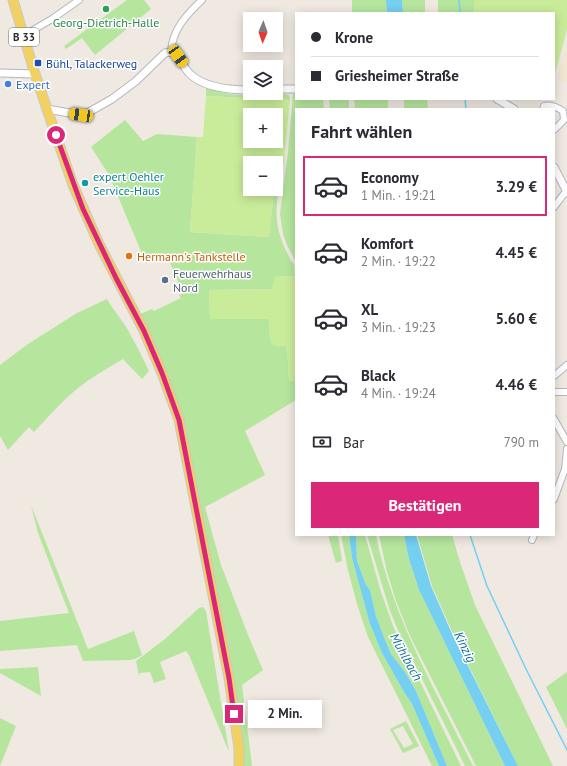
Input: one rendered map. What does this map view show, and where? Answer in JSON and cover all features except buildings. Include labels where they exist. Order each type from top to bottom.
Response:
[{"type":"main road","name":"B 33","points":[[13,0],[35,74],[73,185],[116,278],[144,331],[162,373],[179,420],[229,678],[239,749],[239,766]]},
{"type":"street","points":[[23,36],[52,19],[79,0]]},
{"type":"street","points":[[171,52],[171,46],[180,24],[186,15],[202,0]]},
{"type":"street","points":[[47,109],[81,115],[89,112],[112,99],[136,81],[165,53],[171,52],[178,56],[188,72],[202,82],[218,88],[243,90]]},
{"type":"street","points":[[0,73],[35,74]]},
{"type":"street","points":[[283,89],[295,89]]},
{"type":"street","points":[[499,100],[512,108]]},
{"type":"street","points":[[543,108],[547,105],[558,107],[563,111],[564,120],[555,129]]},
{"type":"street","points":[[555,169],[567,191],[555,206]]},
{"type":"street","points":[[555,375],[567,365]]},
{"type":"street","points":[[555,392],[567,392]]},
{"type":"street","points":[[555,421],[567,442]]},
{"type":"street","points":[[555,496],[565,469],[567,449]]},
{"type":"shaded area","points":[[567,47],[567,82],[557,79]]},
{"type":"green space","points":[[127,0],[144,0],[151,9],[95,55],[82,38],[66,49],[64,46]]},
{"type":"green space","points":[[352,0],[386,0],[387,12],[352,12]]},
{"type":"green space","points":[[402,0],[425,0],[425,12],[403,12]]},
{"type":"green space","points":[[438,0],[475,0],[474,12],[438,12]]},
{"type":"green space","points":[[475,0],[567,0],[567,30],[555,74],[555,12],[474,12]]},
{"type":"green space","points":[[206,87],[215,91],[243,94],[243,98],[206,96]]},
{"type":"green space","points":[[283,94],[289,95],[290,100],[283,100]]},
{"type":"green space","points":[[293,94],[295,94],[295,100],[323,100],[324,108],[295,108],[295,260],[283,234],[280,214]]},
{"type":"green space","points":[[206,96],[243,98],[243,100],[290,100],[284,161],[283,156],[243,156],[243,196],[273,196],[269,237],[190,232],[197,137],[203,137]]},
{"type":"green space","points":[[329,100],[349,100],[349,108],[330,108]]},
{"type":"green space","points":[[354,100],[388,100],[388,108],[355,108]]},
{"type":"green space","points":[[404,100],[427,100],[428,108],[404,108]]},
{"type":"green space","points":[[125,120],[143,141],[157,134],[197,137],[190,232],[269,237],[273,196],[278,196],[278,226],[282,242],[294,264],[295,276],[275,277],[273,289],[209,290],[210,319],[269,319],[269,331],[272,344],[278,346],[286,345],[289,381],[295,381],[295,401],[245,431],[265,475],[205,507],[221,565],[263,670],[242,685],[252,766],[243,766],[190,458],[138,315],[152,309],[154,311],[181,298],[179,295],[183,293],[166,253],[145,261],[109,175],[91,147]]},
{"type":"green space","points":[[295,276],[295,381],[289,381],[286,346],[272,344],[269,331],[269,319],[210,319],[209,290],[272,289],[274,277]]},
{"type":"green space","points":[[107,299],[128,329],[149,371],[142,379],[123,359],[94,376],[78,388],[34,432],[29,427],[8,450],[0,436],[0,365],[28,344],[77,313]]},
{"type":"green space","points":[[31,505],[88,649],[134,631],[142,655],[135,659],[129,660],[83,661],[77,645],[0,651],[0,621],[69,613],[38,533]]},
{"type":"green space","points":[[328,536],[338,536],[342,561],[336,563]]},
{"type":"green space","points":[[341,536],[349,536],[352,558],[370,624],[382,653],[412,704],[439,766],[432,766],[368,637],[348,570]]},
{"type":"green space","points":[[356,536],[365,536],[380,589],[393,626],[461,766],[447,766],[416,691],[405,672],[391,654],[376,616],[370,590],[366,585],[357,561]]},
{"type":"green space","points":[[367,536],[376,536],[383,565],[404,624],[430,682],[473,766],[465,766],[390,611]]},
{"type":"green space","points":[[379,536],[404,536],[409,559],[419,590],[505,766],[476,766],[410,636],[396,601],[387,572]]},
{"type":"green space","points":[[417,536],[452,536],[475,605],[553,766],[518,766],[454,636],[432,586]]},
{"type":"green space","points":[[203,607],[206,611],[229,752],[186,651],[160,662],[166,679],[154,683],[150,672],[140,673],[139,676],[136,661],[165,639],[199,608]]},
{"type":"green space","points":[[38,667],[41,696],[0,673],[0,669]]},
{"type":"green space","points":[[567,672],[567,729],[546,687]]},
{"type":"green space","points":[[0,718],[16,726],[0,766]]},
{"type":"green space","points":[[406,721],[419,746],[403,753],[390,729]],"holes":[[[403,726],[413,744],[404,748],[393,730]]]},
{"type":"water","points":[[386,0],[402,0],[403,12],[387,12]]},
{"type":"water","points":[[349,536],[356,536],[357,561],[366,585],[370,590],[376,616],[385,640],[391,654],[405,672],[416,691],[447,766],[439,766],[412,704],[382,653],[370,624],[352,558]]},
{"type":"water","points":[[404,536],[416,536],[431,586],[453,636],[518,766],[505,766],[419,590],[409,559]]},
{"type":"waterway","points":[[459,0],[460,12]]},
{"type":"waterway","points":[[465,100],[466,108]]},
{"type":"waterway","points":[[470,536],[487,586],[526,669],[567,750]]},
{"type":"place","name":"Georg-Dietrich-Halle","points":[[106,9]]},
{"type":"place","name":"Bühl, Talackerweg","points":[[38,63]]},
{"type":"place","name":"Expert","points":[[8,84]]},
{"type":"place","name":"expert Oehler Service-Haus","points":[[85,183]]},
{"type":"place","name":"Hermann's Tankstelle","points":[[129,256]]},
{"type":"place","name":"Feuerwehrhaus Nord","points":[[165,280]]},
{"type":"route","points":[[56,135],[83,209],[99,244],[144,331],[162,373],[179,420],[229,678],[234,714]]},
{"type":"water label","name":"Kinzig","points":[[465,647]]},
{"type":"water label","name":"Mühlbach","points":[[406,657]]}]
